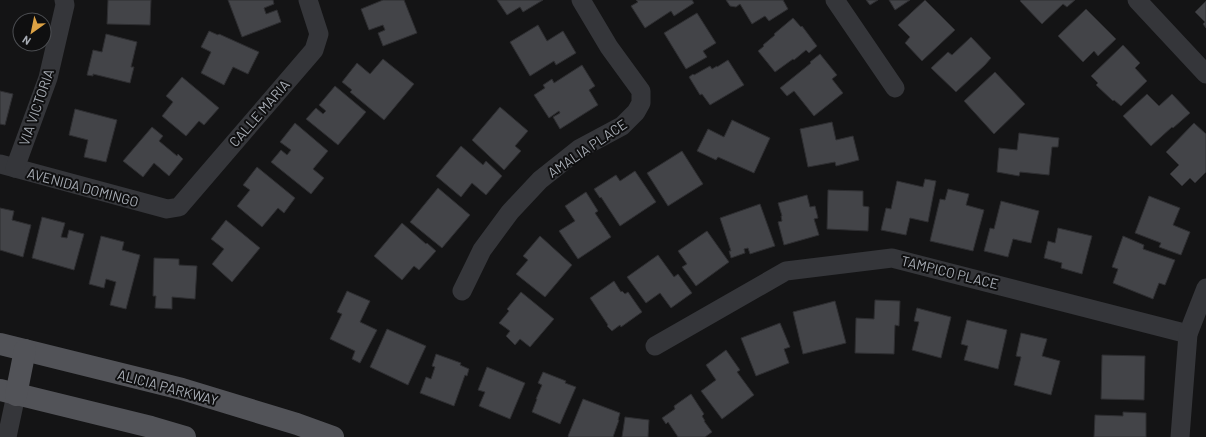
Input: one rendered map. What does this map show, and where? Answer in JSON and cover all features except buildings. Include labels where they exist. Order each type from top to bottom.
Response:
[{"type":"main road","name":"ALICIA PARKWAY","points":[[0,344],[182,389],[297,424],[333,437]]},
{"type":"main road","points":[[25,350],[8,392],[151,427],[185,437]]},
{"type":"street","name":"VIA VICTORIA","points":[[8,166],[48,78],[65,5],[64,0]]},
{"type":"street","name":"CALLE MARIA","points":[[167,210],[179,207],[314,50],[319,34],[308,0]]},
{"type":"street","name":"AMALIA PLACE","points":[[462,291],[482,250],[510,212],[535,185],[579,149],[622,126],[636,112],[641,103],[641,91],[609,47],[581,0]]},
{"type":"street","points":[[835,0],[895,88]]},
{"type":"street","points":[[1137,0],[1206,74]]},
{"type":"street","name":"AVENIDA DOMINGO","points":[[8,166],[167,210]]},
{"type":"street","name":"TAMPICO PLACE","points":[[655,346],[786,271],[892,258],[1188,334]]},
{"type":"street","points":[[1180,437],[1188,334],[1206,288]]},
{"type":"street","points":[[7,437],[8,392]]}]
